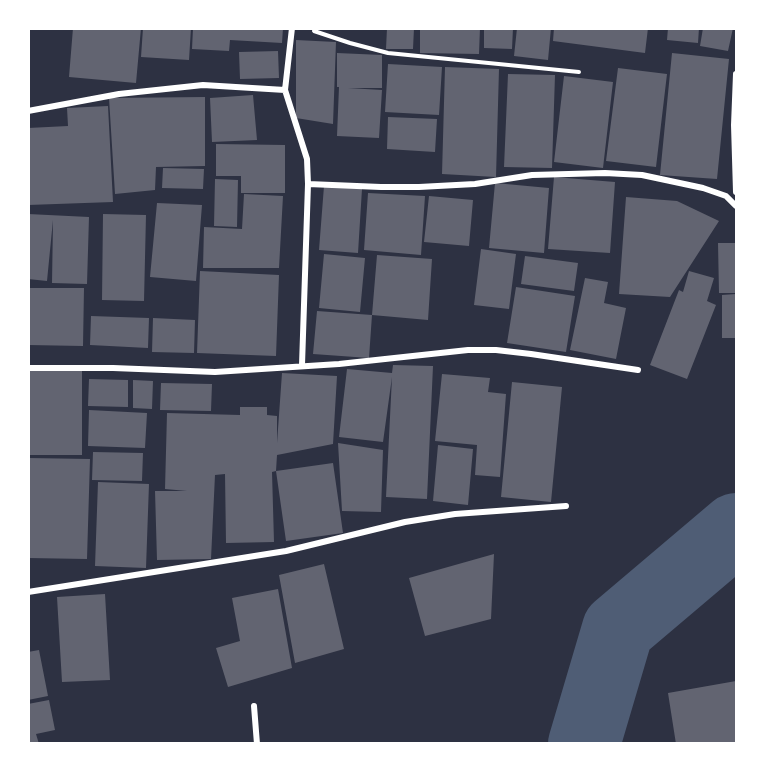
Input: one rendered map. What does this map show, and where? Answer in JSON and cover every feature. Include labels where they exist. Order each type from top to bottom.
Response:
[{"type":"street","points":[[292,28],[285,90],[307,159],[308,183],[302,365]]},
{"type":"street","points":[[736,74],[734,125],[736,192]]},
{"type":"street","points":[[28,111],[119,94],[203,85],[285,90]]},
{"type":"street","points":[[308,183],[381,188],[419,187],[475,184],[543,174],[575,172],[624,174],[642,175],[703,188],[726,195],[736,206]]},
{"type":"street","points":[[28,368],[113,368],[215,372],[339,364],[468,350],[496,350],[638,370]]},
{"type":"street","points":[[28,592],[286,550],[405,522],[455,514],[566,506]]},
{"type":"street","points":[[254,706],[257,744]]},
{"type":"path","points":[[308,28],[350,44],[388,53],[579,72]]},
{"type":"building","points":[[73,28],[141,28],[136,83],[69,77]]},
{"type":"building","points":[[143,28],[191,28],[189,60],[141,57]]},
{"type":"building","points":[[193,28],[283,28],[282,43],[230,40],[229,51],[192,49]]},
{"type":"building","points":[[387,28],[414,28],[413,49],[386,49]]},
{"type":"building","points":[[420,28],[480,28],[479,54],[420,53]]},
{"type":"building","points":[[484,28],[513,28],[512,49],[484,48]]},
{"type":"building","points":[[517,28],[551,28],[548,60],[514,56]]},
{"type":"building","points":[[554,28],[648,28],[645,53],[553,41]]},
{"type":"building","points":[[668,28],[699,28],[698,43],[667,40]]},
{"type":"building","points":[[703,28],[733,28],[728,51],[700,46]]},
{"type":"building","points":[[296,40],[336,42],[333,124],[296,118]]},
{"type":"building","points":[[278,51],[279,78],[240,79],[239,52]]},
{"type":"building","points":[[337,53],[382,55],[382,88],[348,88],[382,90],[379,138],[337,136],[339,87],[337,87]]},
{"type":"building","points":[[672,53],[729,59],[717,179],[660,175]]},
{"type":"building","points":[[388,64],[442,67],[439,115],[385,112]]},
{"type":"building","points":[[445,67],[499,69],[496,177],[442,174]]},
{"type":"building","points":[[618,68],[667,74],[656,167],[606,161]]},
{"type":"building","points":[[508,74],[555,75],[552,168],[504,167]]},
{"type":"building","points":[[564,76],[613,82],[603,168],[554,162]]},
{"type":"building","points":[[253,95],[257,140],[212,142],[210,98]]},
{"type":"building","points":[[205,97],[205,166],[156,167],[155,190],[115,194],[109,98]]},
{"type":"building","points":[[108,106],[113,202],[28,205],[28,128],[68,126],[67,108]]},
{"type":"building","points":[[388,117],[437,119],[435,152],[387,149]]},
{"type":"building","points":[[216,144],[285,145],[285,193],[241,193],[241,176],[216,176]]},
{"type":"building","points":[[163,168],[204,169],[203,189],[162,188]]},
{"type":"building","points":[[554,177],[615,182],[610,253],[548,249]]},
{"type":"building","points":[[215,179],[238,180],[237,227],[214,226]]},
{"type":"building","points":[[495,183],[549,188],[544,253],[489,248]]},
{"type":"building","points":[[324,186],[362,189],[358,253],[319,250]]},
{"type":"building","points":[[368,193],[425,196],[421,255],[364,250]]},
{"type":"building","points":[[244,194],[283,196],[279,268],[203,268],[204,227],[242,229]]},
{"type":"building","points":[[429,196],[473,200],[469,246],[424,242]]},
{"type":"building","points":[[626,197],[677,201],[719,221],[670,297],[619,294]]},
{"type":"building","points":[[157,203],[202,205],[196,281],[150,277]]},
{"type":"building","points":[[28,214],[89,217],[87,284],[52,283],[53,220],[47,281],[28,279]]},
{"type":"building","points":[[103,214],[146,215],[144,301],[102,300]]},
{"type":"building","points":[[718,243],[736,243],[736,293],[719,293]]},
{"type":"building","points":[[481,249],[516,254],[509,309],[474,305]]},
{"type":"building","points":[[324,254],[365,258],[360,312],[319,308]]},
{"type":"building","points":[[377,255],[432,259],[428,320],[372,315]]},
{"type":"building","points":[[525,256],[578,263],[574,291],[521,284]]},
{"type":"building","points":[[200,271],[279,275],[276,356],[197,353]]},
{"type":"building","points":[[689,271],[714,278],[707,301],[716,305],[687,379],[650,365],[679,290],[683,292]]},
{"type":"building","points":[[585,278],[608,282],[604,303],[626,308],[616,359],[570,350]]},
{"type":"building","points":[[516,287],[575,296],[566,352],[507,343]]},
{"type":"building","points":[[28,288],[84,288],[83,346],[28,345]]},
{"type":"building","points":[[736,294],[736,338],[722,338],[722,295]]},
{"type":"building","points":[[317,311],[372,315],[369,358],[313,354]]},
{"type":"building","points":[[91,316],[149,318],[148,348],[90,345]]},
{"type":"building","points":[[153,318],[195,320],[194,353],[152,352]]},
{"type":"building","points":[[393,365],[433,366],[427,499],[386,497],[392,377],[383,442],[339,437],[347,369],[392,373]]},
{"type":"building","points":[[28,371],[82,371],[82,455],[28,455]]},
{"type":"building","points":[[282,373],[337,376],[333,444],[277,455],[276,471],[272,472],[274,542],[226,543],[225,474],[215,475],[211,559],[157,560],[155,491],[187,491],[165,489],[167,413],[240,415],[240,407],[267,407],[267,415],[277,416],[277,443]]},
{"type":"building","points":[[442,374],[490,378],[488,392],[506,394],[500,477],[475,475],[477,445],[435,441]]},
{"type":"building","points":[[89,379],[128,380],[128,407],[88,406]]},
{"type":"building","points":[[133,380],[153,381],[152,409],[133,408]]},
{"type":"building","points":[[512,382],[562,387],[551,502],[501,497]]},
{"type":"building","points":[[161,383],[212,384],[211,411],[160,410]]},
{"type":"building","points":[[89,410],[147,413],[145,448],[88,446]]},
{"type":"building","points":[[338,443],[383,450],[381,512],[342,511]]},
{"type":"building","points":[[438,445],[473,449],[468,505],[433,501]]},
{"type":"building","points":[[93,452],[143,453],[142,481],[92,480]]},
{"type":"building","points":[[28,458],[90,459],[87,559],[28,558]]},
{"type":"building","points":[[333,463],[343,533],[286,541],[276,471]]},
{"type":"building","points":[[98,482],[149,484],[146,568],[95,566]]},
{"type":"building","points":[[494,554],[491,619],[425,636],[409,578]]},
{"type":"building","points":[[324,564],[344,649],[295,663],[279,575]]},
{"type":"building","points":[[278,589],[292,668],[228,687],[216,648],[240,641],[232,598]]},
{"type":"building","points":[[105,594],[110,680],[62,682],[57,597]]},
{"type":"building","points":[[39,650],[48,696],[28,700],[28,652]]},
{"type":"building","points":[[736,681],[736,744],[676,744],[668,693]]},
{"type":"building","points":[[49,700],[55,730],[36,734],[39,744],[28,744],[28,704]]},
{"type":"waterway","points":[[584,744],[618,629],[736,529]]}]
